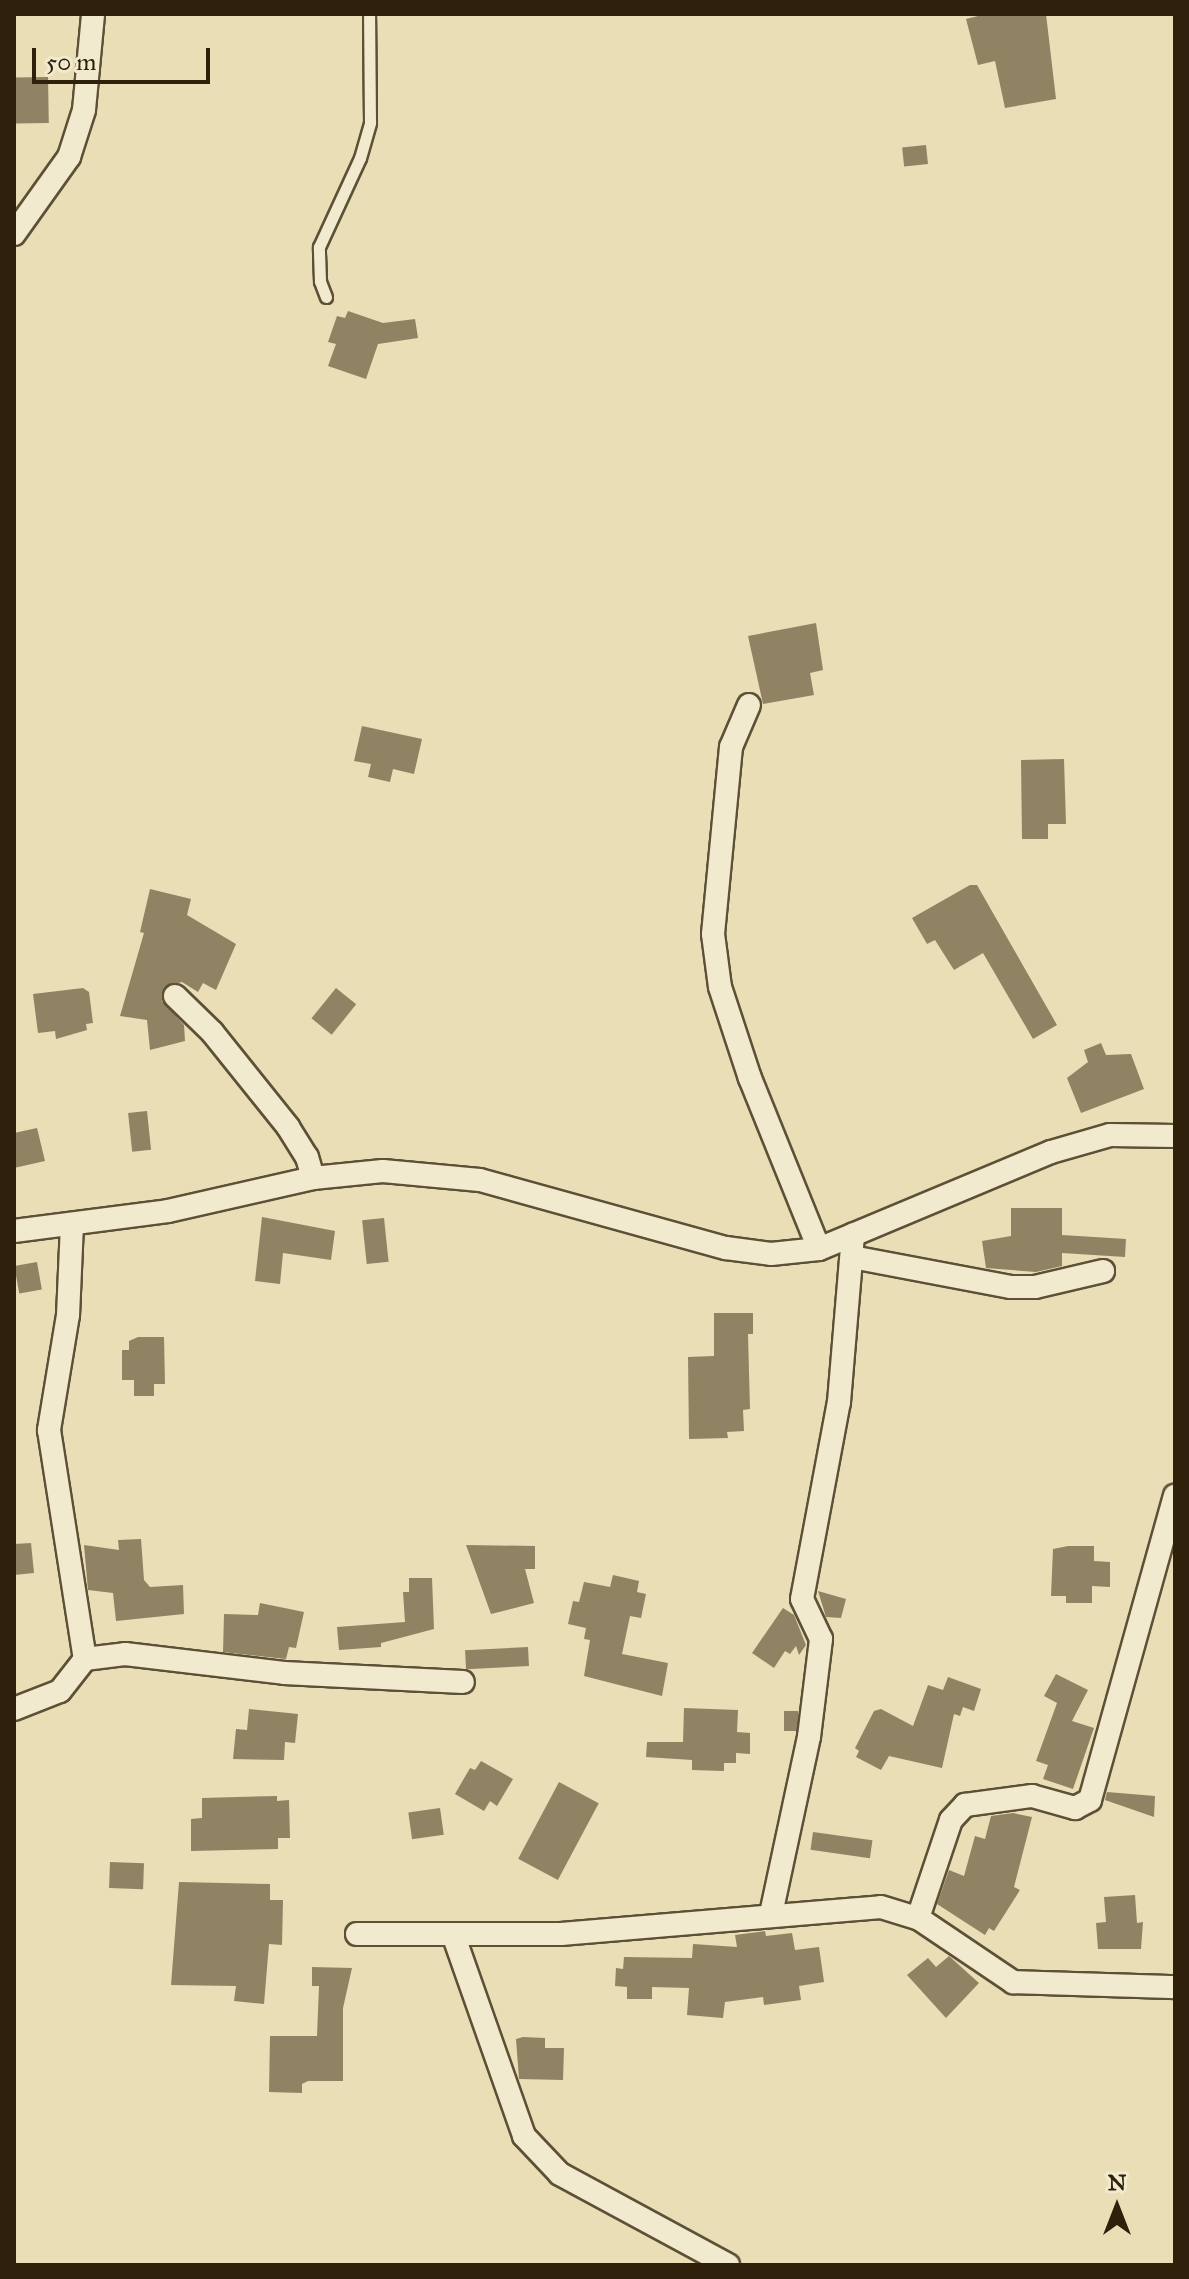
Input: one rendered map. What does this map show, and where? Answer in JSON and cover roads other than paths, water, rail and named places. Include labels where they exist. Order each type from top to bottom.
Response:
[{"type":"street","points":[[14,234],[69,157],[84,110],[93,14]]},
{"type":"street","points":[[749,705],[731,747],[713,934],[720,987],[750,1078],[819,1249]]},
{"type":"street","points":[[175,996],[212,1032],[288,1127],[307,1157],[313,1178]]},
{"type":"street","points":[[853,1246],[1051,1152],[1110,1135],[1175,1136]]},
{"type":"street","points":[[14,1231],[168,1211],[313,1178],[383,1171],[480,1180],[726,1248],[771,1254],[853,1246],[1011,1287],[1035,1287],[1103,1271]]},
{"type":"street","points":[[72,1224],[68,1315],[49,1430],[85,1659]]},
{"type":"street","points":[[771,1914],[814,1695],[821,1639],[802,1599],[839,1402],[853,1246]]},
{"type":"street","points":[[918,1918],[951,1820],[965,1805],[1032,1796],[1075,1808],[1090,1800],[1175,1496]]},
{"type":"street","points":[[14,1709],[60,1691],[85,1659],[125,1654],[284,1673],[463,1682]]},
{"type":"street","points":[[357,1934],[561,1934],[881,1907],[918,1918],[1013,1982],[1175,1987]]},
{"type":"street","points":[[453,1934],[524,2136],[560,2174],[728,2265]]},
{"type":"lane","points":[[326,297],[320,281],[319,247],[360,158],[370,122],[369,14]]}]
